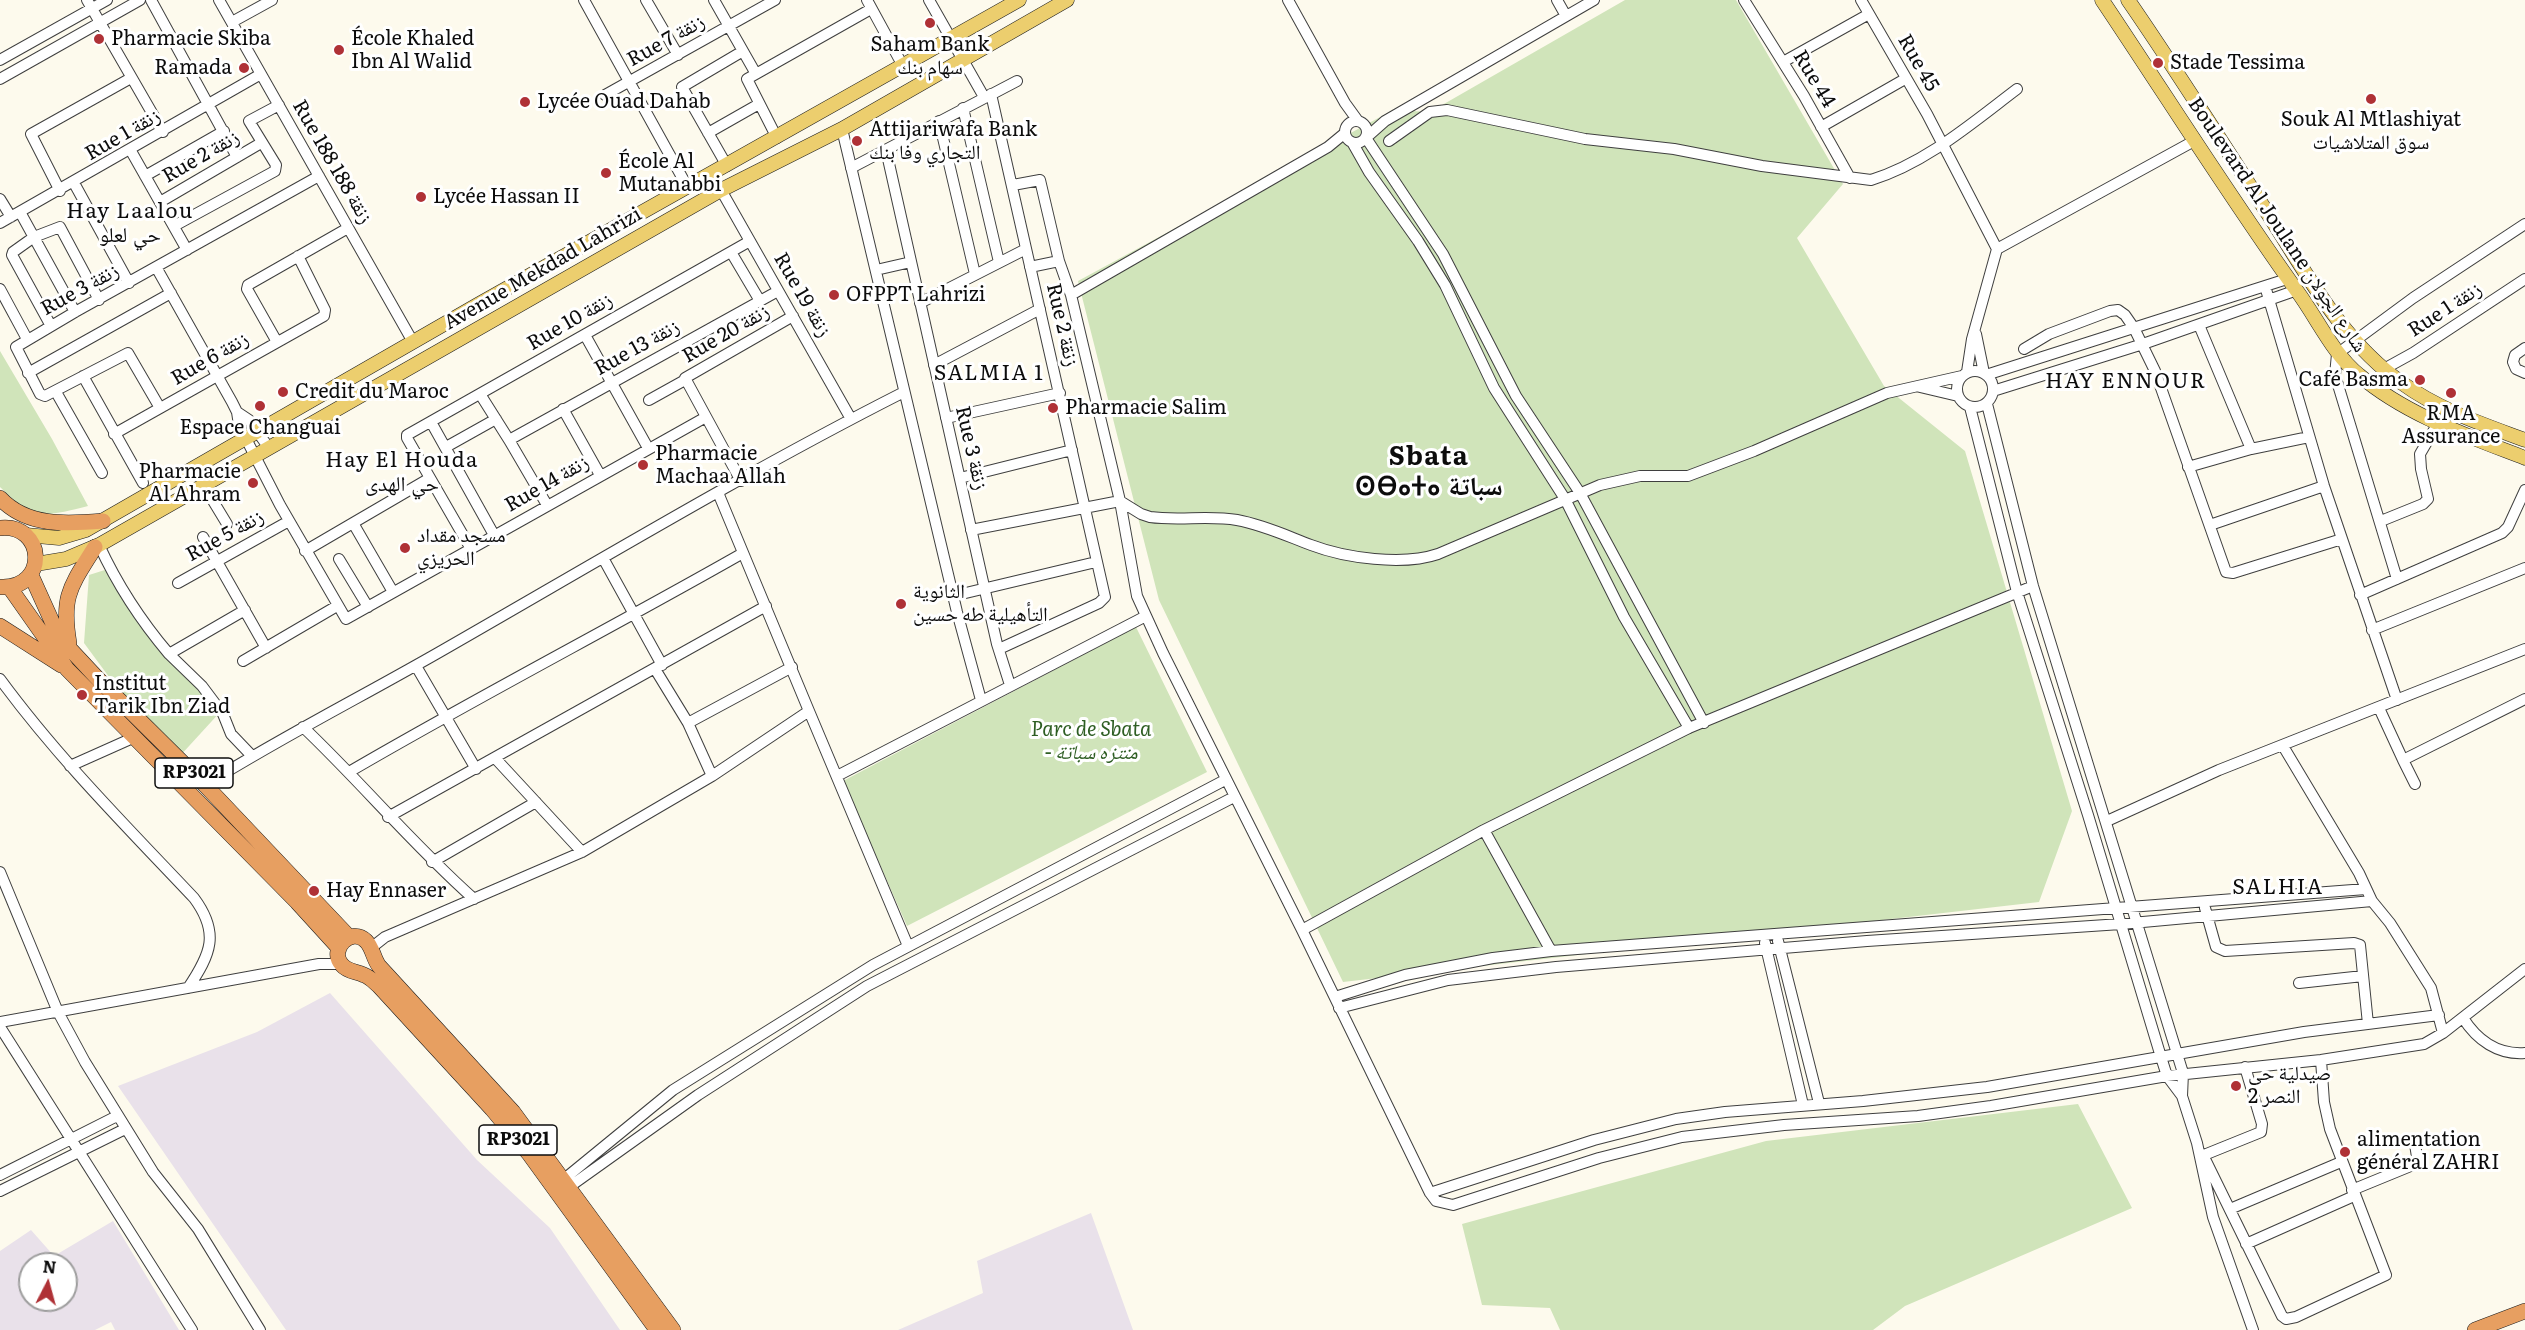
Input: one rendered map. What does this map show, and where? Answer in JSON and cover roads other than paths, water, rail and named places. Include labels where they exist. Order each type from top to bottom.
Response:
[{"type":"highway","points":[[0,498],[15,510],[37,520],[57,524],[103,521]]},
{"type":"highway","points":[[2,525],[26,535]]},
{"type":"highway","name":"RP3021","points":[[26,535],[34,547],[33,570],[54,626],[70,649],[206,784],[341,950],[345,968],[356,971],[379,986],[498,1117],[530,1155],[657,1330]]},
{"type":"highway","points":[[70,649],[65,622],[66,602],[73,582],[97,546]]},
{"type":"highway","name":"RP3021","points":[[33,570],[25,581],[5,587],[67,669],[302,906],[341,950]]},
{"type":"highway","points":[[0,626],[67,669]]},
{"type":"highway","points":[[341,950],[357,936],[369,948],[366,967],[356,971]]},
{"type":"highway","name":"RP3021","points":[[369,948],[513,1112],[673,1330]]},
{"type":"highway","points":[[2475,1330],[2525,1311]]},
{"type":"main road","name":"Avenue Mekdad Lahrizi","points":[[26,535],[68,537],[103,521],[413,342],[1019,0]]},
{"type":"main road","name":"Avenue Mekdad Lahrizi","points":[[33,570],[97,546],[721,190],[842,129],[1067,0]]},
{"type":"main road","name":"Boulevard Al Joulane شارع الجولان","points":[[2102,0],[2194,141],[2338,352],[2356,374],[2378,390],[2438,423],[2525,458]]},
{"type":"main road","name":"Boulevard Al Joulane شارع الجولان","points":[[2132,1],[2316,290],[2354,341],[2384,369],[2427,400],[2463,417],[2525,440]]},
{"type":"street","points":[[0,60],[89,4],[107,0]]},
{"type":"street","points":[[0,79],[140,0]]},
{"type":"street","points":[[151,0],[237,157]]},
{"type":"street","name":"Rue 188 زنقة 188","points":[[219,0],[413,342]]},
{"type":"street","points":[[232,22],[272,0]]},
{"type":"street","points":[[585,0],[688,188]]},
{"type":"street","points":[[646,0],[678,55]]},
{"type":"street","points":[[714,0],[743,51],[759,104],[777,138]]},
{"type":"street","name":"Rue 7 زنقة","points":[[605,95],[775,0]]},
{"type":"street","points":[[929,0],[951,40],[987,96]]},
{"type":"street","points":[[1288,0],[1345,103],[1368,130],[1366,138],[1443,254],[1516,396],[1580,493],[1704,723]]},
{"type":"street","points":[[1557,0],[1566,16]]},
{"type":"street","points":[[1349,136],[1361,142],[1385,121],[1594,0]]},
{"type":"street","name":"Rue 44","points":[[1744,0],[1850,178]]},
{"type":"street","name":"Rue 45","points":[[1861,0],[1943,144],[1997,249]]},
{"type":"street","points":[[89,4],[163,132]]},
{"type":"street","points":[[751,77],[869,4],[903,66]]},
{"type":"street","points":[[1783,62],[1869,14]]},
{"type":"street","points":[[727,166],[682,86],[743,51]]},
{"type":"street","name":"Rue 1 زنقة","points":[[0,223],[210,106],[261,74]]},
{"type":"street","points":[[60,191],[31,134],[131,78]]},
{"type":"street","points":[[1821,127],[1905,79]]},
{"type":"street","points":[[852,168],[1017,81]]},
{"type":"street","points":[[1389,141],[1430,112],[1447,110],[1585,139],[1674,149],[1762,166],[1871,180],[1884,176],[1943,144],[2017,89]]},
{"type":"street","name":"Rue 2 زنقة","points":[[987,96],[1012,185],[1104,599],[999,649]]},
{"type":"street","points":[[1345,103],[1349,136],[1369,172],[1432,262],[1494,388],[1565,499],[1624,617],[1689,728]]},
{"type":"street","points":[[708,133],[759,104]]},
{"type":"street","points":[[174,226],[275,171],[276,165],[249,120],[279,105]]},
{"type":"street","points":[[963,108],[999,262]]},
{"type":"street","points":[[1349,136],[1351,122],[1385,121]]},
{"type":"street","points":[[939,122],[975,274]]},
{"type":"street","points":[[842,129],[953,596],[981,700]]},
{"type":"street","points":[[145,176],[224,131]]},
{"type":"street","points":[[1071,295],[1349,136]]},
{"type":"street","points":[[1987,404],[1976,408],[1970,407],[1960,401],[1956,389],[1964,374],[1997,249],[2194,141]]},
{"type":"street","name":"Rue 2 زنقة","points":[[160,202],[261,143]]},
{"type":"street","name":"Rue 3 زنقة","points":[[886,150],[971,530],[1010,686]]},
{"type":"street","points":[[131,151],[188,250]]},
{"type":"street","name":"Rue 3 زنقة","points":[[28,373],[16,348],[27,339],[319,176]]},
{"type":"street","points":[[1012,185],[1040,180],[1059,261],[1071,295],[1120,501],[1137,596],[1225,780],[1436,1201],[1453,1205],[1599,1158],[1682,1137],[1773,1126],[1918,1116],[2184,1073],[2321,1060],[2424,1044],[2444,1033],[2525,969]]},
{"type":"street","points":[[74,183],[129,283]]},
{"type":"street","name":"Rue 19 زنقة","points":[[721,190],[851,419]]},
{"type":"street","points":[[0,199],[16,214],[34,237],[75,312]]},
{"type":"street","points":[[2397,579],[2381,520],[2335,375],[2334,364],[2338,352],[2413,298],[2525,224]]},
{"type":"street","points":[[51,326],[12,255],[34,237],[60,227],[99,300]]},
{"type":"street","points":[[277,342],[247,286],[348,228]]},
{"type":"street","name":"Rue 10 زنقة","points":[[430,478],[407,435],[750,241]]},
{"type":"street","points":[[920,303],[1026,249]]},
{"type":"street","points":[[731,252],[760,302]]},
{"type":"street","name":"Rue 6 زنقة","points":[[114,434],[324,316],[325,310],[298,256]]},
{"type":"street","points":[[1030,267],[1059,261]]},
{"type":"street","points":[[876,270],[911,262]]},
{"type":"street","points":[[156,267],[237,412],[249,420],[254,456],[337,606],[243,661]]},
{"type":"street","points":[[971,530],[1120,501],[1150,517],[1233,520],[1282,532],[1349,555],[1407,560],[1438,554],[1565,499],[1624,478],[1688,476],[1887,393],[1964,374],[1985,374],[2288,279]]},
{"type":"street","name":"Rue 1 زنقة","points":[[2384,369],[2525,279]]},
{"type":"street","points":[[2265,286],[2324,486],[2397,700]]},
{"type":"street","points":[[0,289],[27,339]]},
{"type":"street","points":[[1993,392],[2143,344],[2297,290]]},
{"type":"street","name":"Rue 13 زنقة","points":[[511,439],[778,291]]},
{"type":"street","points":[[160,408],[128,352],[46,396],[40,394],[28,373],[171,293]]},
{"type":"street","points":[[934,365],[1040,309]]},
{"type":"street","points":[[2024,350],[2049,334],[2110,311],[2118,310],[2125,315],[2143,344],[2155,371],[2224,569],[2231,573],[2342,539]]},
{"type":"street","name":"Rue 20 زنقة","points":[[741,481],[685,380],[688,375],[793,316]]},
{"type":"street","points":[[2199,325],[2251,449]]},
{"type":"street","points":[[1976,328],[1985,374],[1993,385],[1993,392],[1987,404],[2033,586],[2184,1073],[2182,1096]]},
{"type":"street","points":[[585,335],[648,448]]},
{"type":"street","points":[[2525,348],[2515,355],[2513,362],[2516,369],[2525,373]]},
{"type":"street","points":[[83,376],[143,483]]},
{"type":"street","points":[[648,400],[685,380]]},
{"type":"street","points":[[1917,387],[1958,396]]},
{"type":"street","points":[[56,392],[102,473]]},
{"type":"street","points":[[206,784],[720,492],[904,392]]},
{"type":"street","points":[[946,418],[1060,393]]},
{"type":"street","points":[[480,394],[511,439],[547,505]]},
{"type":"street","points":[[1970,407],[2017,592],[2167,1076],[2182,1096],[2197,1143],[2212,1216],[2253,1330]]},
{"type":"street","points":[[563,410],[600,475]]},
{"type":"street","name":"Rue 14 زنقة","points":[[337,606],[345,619],[706,417]]},
{"type":"street","points":[[446,447],[496,419]]},
{"type":"street","points":[[431,422],[494,535]]},
{"type":"street","points":[[2381,520],[2423,504],[2428,499],[2421,470],[2420,454],[2438,423]]},
{"type":"street","points":[[252,436],[269,448]]},
{"type":"street","points":[[2188,467],[2251,449],[2309,437]]},
{"type":"street","points":[[960,478],[1072,450]]},
{"type":"street","points":[[305,551],[430,478],[471,549]]},
{"type":"street","points":[[204,486],[227,524]]},
{"type":"street","points":[[2210,525],[2324,486]]},
{"type":"street","points":[[2360,594],[2505,531],[2525,490]]},
{"type":"street","points":[[720,492],[718,495],[908,946]]},
{"type":"street","name":"Rue 5 زنقة","points":[[178,583],[289,521]]},
{"type":"street","points":[[352,523],[393,592]]},
{"type":"street","points":[[203,537],[266,648]]},
{"type":"street","points":[[97,546],[146,627],[169,654],[202,686],[223,714],[231,734],[252,756]]},
{"type":"street","points":[[350,771],[445,716],[634,615],[743,553]]},
{"type":"street","points":[[603,558],[634,615],[712,776]]},
{"type":"street","points":[[339,559],[368,607]]},
{"type":"street","points":[[953,596],[1096,562]]},
{"type":"street","points":[[2373,630],[2525,568]]},
{"type":"street","points":[[1302,930],[1484,830],[1689,728],[2033,586]]},
{"type":"street","points":[[388,817],[765,606]]},
{"type":"street","points":[[169,654],[245,610]]},
{"type":"street","points":[[837,777],[1146,616]]},
{"type":"street","points":[[2107,821],[2219,770],[2525,649]]},
{"type":"street","points":[[416,666],[476,769]]},
{"type":"street","points":[[688,723],[792,667]]},
{"type":"street","points":[[0,679],[30,720],[70,766],[204,912],[210,927],[210,946],[202,967],[188,987]]},
{"type":"street","points":[[2403,760],[2525,699]]},
{"type":"street","points":[[2379,708],[2415,784]]},
{"type":"street","points":[[369,948],[385,937],[582,852],[712,776],[809,711]]},
{"type":"street","points":[[303,727],[350,771],[388,817],[432,862],[474,899]]},
{"type":"street","points":[[70,766],[135,737]]},
{"type":"street","points":[[2283,746],[2359,873],[2372,901],[2390,923],[2431,988],[2444,1033]]},
{"type":"street","points":[[495,758],[582,852]]},
{"type":"street","points":[[566,1184],[673,1090],[863,970],[1225,780]]},
{"type":"street","points":[[566,1184],[698,1095],[867,986],[1234,797]]},
{"type":"street","points":[[432,862],[536,802]]},
{"type":"street","points":[[1484,830],[1551,951]]},
{"type":"street","points":[[0,872],[58,1012],[117,1116],[163,1186],[198,1229],[260,1330]]},
{"type":"street","points":[[1335,997],[1405,975],[1492,958],[1551,951],[2366,889]]},
{"type":"street","points":[[2204,901],[2216,947],[2225,951],[2357,943],[2362,951],[2368,1024]]},
{"type":"street","points":[[1339,1008],[1459,979],[1556,966],[1780,947],[2121,924],[2372,901]]},
{"type":"street","points":[[1777,933],[1818,1103]]},
{"type":"street","points":[[1763,934],[1803,1105]]},
{"type":"street","points":[[192,1330],[0,1025],[188,987],[320,964],[341,950]]},
{"type":"street","points":[[2299,983],[2363,976]]},
{"type":"street","points":[[1430,1193],[1594,1140],[1676,1119],[1725,1112],[1885,1099],[1987,1087],[2304,1032],[2439,1015]]},
{"type":"street","points":[[2463,1018],[2474,1033],[2489,1045],[2506,1052],[2525,1053]]},
{"type":"street","points":[[2197,1143],[2279,1312],[2286,1318],[2295,1317],[2387,1274],[2353,1193],[2330,1129],[2324,1102],[2321,1060]]},
{"type":"street","points":[[2204,1155],[2261,1132],[2262,1124],[2245,1067]]},
{"type":"street","points":[[0,1175],[117,1116]]},
{"type":"street","points":[[0,1191],[125,1130]]},
{"type":"street","points":[[2246,1244],[2413,1165],[2417,1157],[2415,1144]]},
{"type":"street","points":[[2230,1209],[2341,1162]]},
{"type":"place","name":"Saham Bank سهام بنك","points":[[930,23]]},
{"type":"place","name":"Pharmacie Skiba","points":[[99,39]]},
{"type":"place","name":"École Khaled Ibn Al Walid","points":[[339,50]]},
{"type":"place","name":"Stade Tessima","points":[[2158,63]]},
{"type":"place","name":"Ramada","points":[[244,68]]},
{"type":"place","name":"Souk Al Mtlashiyat سوق المتلاشيات","points":[[2371,99]]},
{"type":"place","name":"Lycée Ouad Dahab","points":[[525,102]]},
{"type":"place","name":"Attijariwafa Bank التجاري وفا بنك","points":[[857,141]]},
{"type":"place","name":"École Al Mutanabbi","points":[[606,173]]},
{"type":"place","name":"Lycée Hassan II","points":[[421,197]]},
{"type":"place","name":"OFPPT Lahrizi","points":[[834,295]]},
{"type":"place","name":"Café Basma","points":[[2420,380]]},
{"type":"place","name":"Credit du Maroc","points":[[283,392]]},
{"type":"place","name":"RMA Assurance","points":[[2451,393]]},
{"type":"place","name":"Espace Changuai","points":[[260,406]]},
{"type":"place","name":"Pharmacie Salim","points":[[1053,408]]},
{"type":"place","name":"Pharmacie Machaa Allah","points":[[643,465]]},
{"type":"place","name":"Pharmacie Al Ahram","points":[[253,483]]},
{"type":"place","name":"مسجد مقداد الحريزي","points":[[405,548]]},
{"type":"place","name":"الثانوية التأهيلية طه حسين","points":[[901,604]]},
{"type":"place","name":"Institut Tarik Ibn Ziad","points":[[82,695]]},
{"type":"place","name":"Hay Ennaser","points":[[314,891]]},
{"type":"place","name":"صيدلية حي النصر 2","points":[[2236,1086]]},
{"type":"place","name":"alimentation général ZAHRI","points":[[2345,1152]]},
{"type":"district","name":"Hay Laalou حي لعلو","points":[[130,224]]},
{"type":"district","name":"SALMIA 1","points":[[989,374]]},
{"type":"district","name":"HAY ENNOUR","points":[[2126,382]]},
{"type":"district","name":"Sbata ⵙⴱⴰⵜⴰ سباتة","points":[[1429,472]]},
{"type":"district","name":"Hay El Houda حي الهدى","points":[[402,473]]},
{"type":"district","name":"SALHIA","points":[[2278,888]]},
{"type":"park label","name":"Parc de Sbata - منتزه سباتة","points":[[1091,742]]}]
